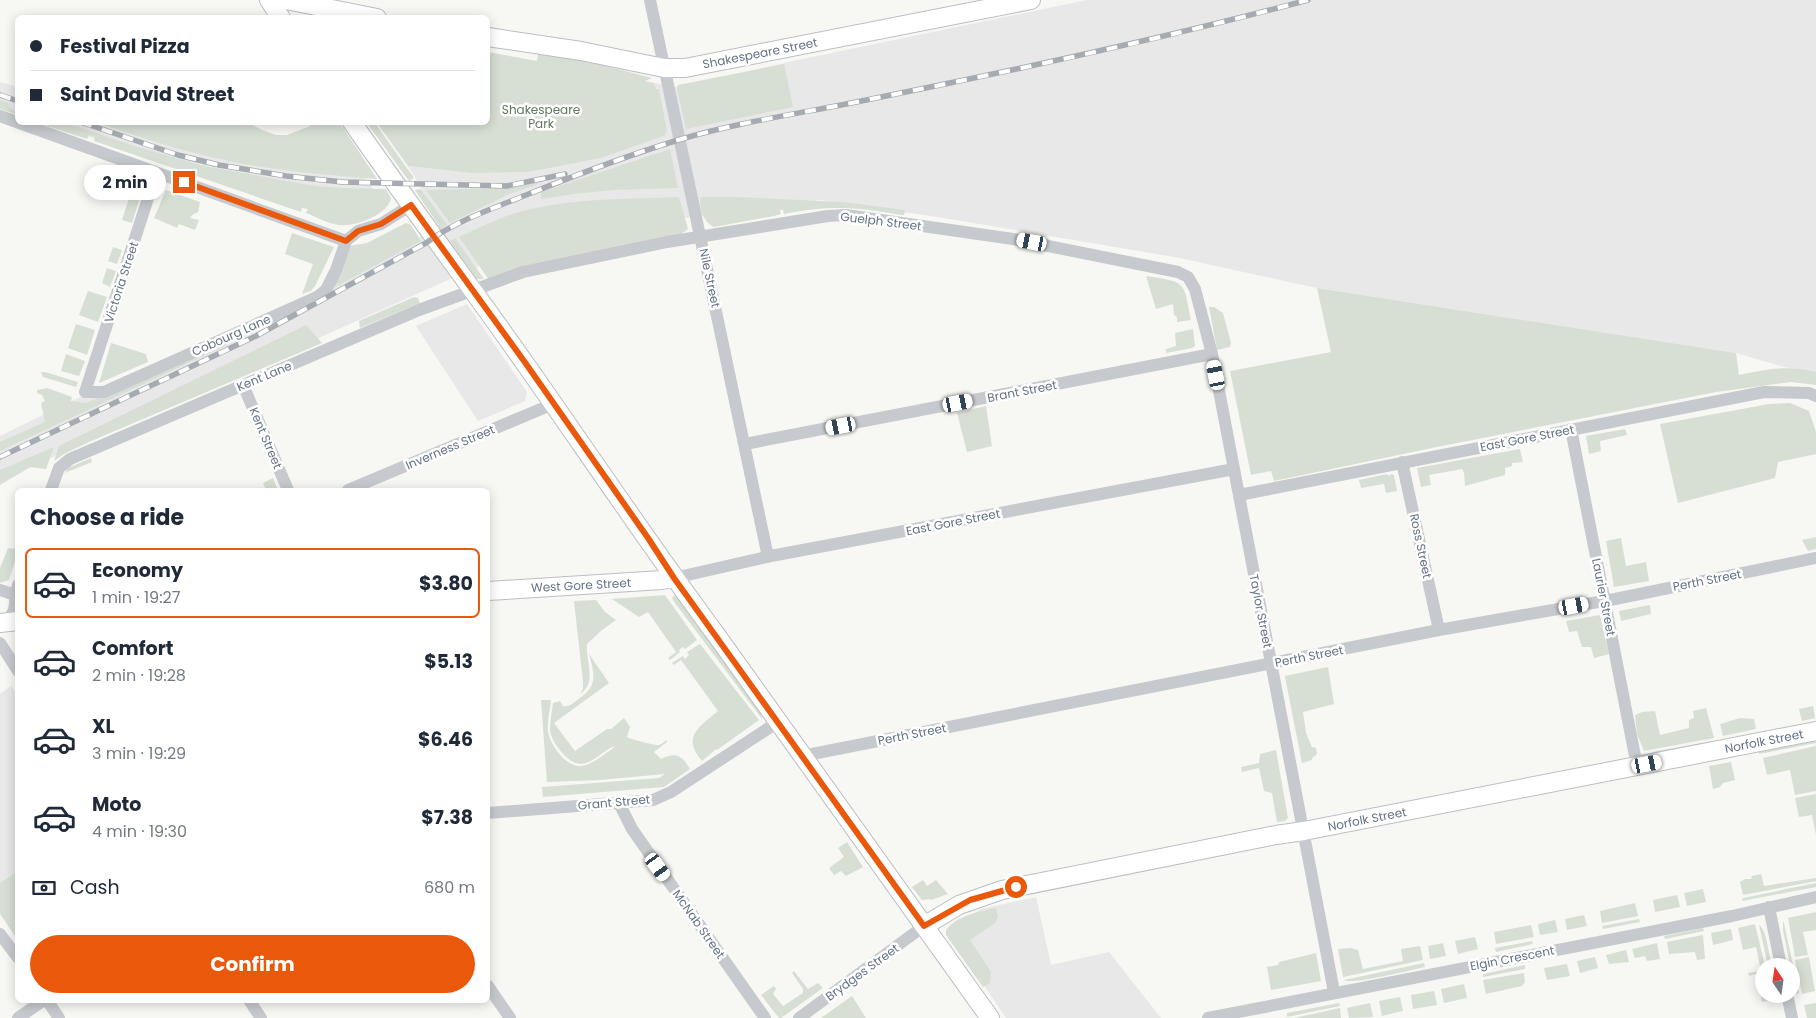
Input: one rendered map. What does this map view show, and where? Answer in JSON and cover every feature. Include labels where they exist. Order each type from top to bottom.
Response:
[{"type":"street","points":[[269,0],[279,15]]},
{"type":"street","points":[[286,0],[362,15]]},
{"type":"street","name":"Nile Street","points":[[650,0],[768,557]]},
{"type":"street","name":"Shakespeare Street","points":[[490,37],[582,52],[664,68],[685,68],[1031,0]]},
{"type":"street","points":[[0,116],[15,121]]},
{"type":"street","points":[[25,125],[346,241],[358,231],[381,224],[411,205]]},
{"type":"street","points":[[354,125],[648,538],[674,578],[990,1018]]},
{"type":"street","name":"Victoria Street","points":[[85,392],[153,184],[154,171]]},
{"type":"street","name":"Guelph Street","points":[[472,290],[523,272],[547,266],[701,236],[828,216],[846,215],[1013,239],[1178,272],[1188,278],[1196,289]]},
{"type":"street","name":"Cobourg Lane","points":[[85,392],[104,392],[317,297],[326,290],[336,270],[346,241]]},
{"type":"street","name":"Taylor Street","points":[[1196,289],[1212,354],[1334,992]]},
{"type":"street","name":"Kent Lane","points":[[52,488],[59,468],[70,459],[353,337],[472,290]]},
{"type":"street","name":"Brant Street","points":[[744,444],[1212,354]]},
{"type":"street","name":"Kent Street","points":[[243,385],[287,488]]},
{"type":"street","name":"East Gore Street","points":[[1239,495],[1764,392],[1810,393],[1816,396]]},
{"type":"street","name":"Inverness Street","points":[[353,488],[553,404]]},
{"type":"street","name":"Laurier Street","points":[[1571,429],[1637,766]]},
{"type":"street","name":"Ross Street","points":[[1402,462],[1439,630]]},
{"type":"street","name":"East Gore Street","points":[[674,578],[692,572],[768,557],[1234,469]]},
{"type":"street","name":"Perth Street","points":[[802,756],[1439,630],[1605,601],[1816,558]]},
{"type":"street","name":"West Gore Street","points":[[490,591],[674,578]]},
{"type":"street","points":[[0,590],[15,592]]},
{"type":"street","points":[[4,623],[15,610]]},
{"type":"street","points":[[0,643],[15,666]]},
{"type":"street","name":"Grant Street","points":[[490,813],[653,800],[666,795],[778,722]]},
{"type":"street","name":"Norfolk Street","points":[[924,926],[959,905],[1002,890],[1816,731]]},
{"type":"street","name":"McNab Street","points":[[619,803],[632,828],[765,1018]]},
{"type":"street","name":"Elgin Crescent","points":[[1208,1018],[1732,916],[1816,897]]},
{"type":"street","points":[[1769,907],[1780,958]]},
{"type":"street","name":"Brydges Street","points":[[799,1018],[924,926]]},
{"type":"street","points":[[0,934],[15,954]]},
{"type":"street","points":[[490,989],[510,1018]]},
{"type":"street","points":[[18,1018],[40,1003]]},
{"type":"street","points":[[47,1003],[59,1018]]},
{"type":"street","points":[[251,1003],[262,1018]]},
{"type":"street","points":[[1789,1003],[1792,1018]]},
{"type":"shaded area","points":[[1087,0],[1816,0],[1816,376],[1736,353],[1317,288],[1180,258],[938,217],[820,200],[685,218],[517,249],[31,467],[0,484],[0,436],[65,404],[332,286],[443,224],[408,166],[470,173],[665,135],[654,83],[680,87],[793,61]]},
{"type":"shaded area","points":[[0,82],[15,86],[15,111],[0,106]]},
{"type":"shaded area","points":[[55,125],[140,125],[353,157],[369,184],[382,198],[179,167]]},
{"type":"shaded area","points":[[467,304],[527,392],[525,401],[478,421],[416,326]]},
{"type":"shaded area","points":[[11,686],[15,691],[15,881],[0,892],[0,694]]},
{"type":"shaded area","points":[[1036,897],[1051,965],[1109,952],[1161,1018],[1006,1018],[947,930],[981,909]]},
{"type":"green space","name":"Shakespeare Park","points":[[490,52],[537,61],[538,54],[587,61],[652,78],[645,81],[654,83],[656,89],[659,89],[667,131],[665,132],[666,135],[601,158],[528,172],[470,173],[408,166],[378,125],[490,125]]},
{"type":"green space","points":[[784,64],[793,107],[686,129],[677,89],[678,85]]},
{"type":"green space","points":[[0,100],[8,103],[9,107],[15,111],[15,114],[0,109]]},
{"type":"green space","points":[[44,125],[72,125],[204,166],[315,186],[386,189],[391,198],[384,210],[370,219],[346,225],[335,224],[306,213],[308,209],[302,208],[301,212],[94,141],[95,137],[89,135],[87,139]]},
{"type":"green space","points":[[104,125],[253,125],[276,135],[287,135],[311,125],[341,125],[377,179],[296,172],[255,166],[171,146]]},
{"type":"green space","points":[[368,125],[376,125],[414,178],[409,181]]},
{"type":"green space","points":[[670,149],[678,188],[614,190],[541,199],[541,192]]},
{"type":"green space","points":[[107,169],[139,179],[143,183],[132,223],[122,220],[132,189],[116,183],[115,187],[102,183]]},
{"type":"green space","points":[[538,182],[536,185],[509,194],[450,223],[426,190],[510,188]]},
{"type":"green space","points":[[421,189],[447,225],[441,229],[415,190]]},
{"type":"green space","points":[[166,190],[200,202],[198,212],[190,218],[199,220],[195,230],[179,224],[177,228],[154,218]]},
{"type":"green space","points":[[679,197],[688,229],[681,234],[489,280],[459,237],[504,217],[539,207],[599,200]]},
{"type":"green space","points":[[701,197],[843,202],[905,210],[904,215],[901,215],[843,208],[815,209],[784,214],[783,210],[780,210],[781,214],[774,216],[714,227],[707,222],[703,214],[700,205]]},
{"type":"green space","points":[[406,223],[411,225],[421,241],[331,289],[349,246],[367,243]]},
{"type":"green space","points":[[292,233],[334,247],[315,286],[311,291],[302,294],[313,264],[285,254]]},
{"type":"green space","points":[[455,238],[484,279],[476,279],[450,241]]},
{"type":"green space","points":[[113,247],[122,250],[117,264],[108,261]]},
{"type":"green space","points":[[107,268],[116,271],[110,287],[102,283]]},
{"type":"green space","points":[[1146,276],[1176,282],[1181,286],[1187,298],[1191,320],[1177,322],[1173,304],[1156,309]]},
{"type":"green space","points":[[1317,288],[1736,353],[1739,375],[1777,369],[1805,370],[1816,372],[1816,385],[1791,382],[1716,392],[1274,481],[1271,471],[1251,475],[1230,371],[1331,352]]},
{"type":"green space","points":[[88,291],[107,297],[98,322],[79,315]]},
{"type":"green space","points":[[414,297],[418,298],[420,303],[360,328],[359,321]]},
{"type":"green space","points":[[1209,307],[1214,307],[1223,313],[1231,343],[1230,347],[1217,350]]},
{"type":"green space","points":[[76,324],[95,330],[87,355],[68,348]]},
{"type":"green space","points":[[306,325],[322,343],[89,442],[54,461],[59,446]]},
{"type":"green space","points":[[1193,329],[1195,346],[1166,353],[1166,349],[1176,346],[1175,333]]},
{"type":"green space","points":[[254,330],[255,332],[0,451],[0,442],[45,422],[41,403],[45,401],[42,395],[37,393],[37,390],[47,388],[72,397],[71,401],[86,403]]},
{"type":"green space","points":[[111,343],[146,354],[148,362],[99,383]]},
{"type":"green space","points":[[66,354],[85,361],[79,376],[61,371]]},
{"type":"green space","points":[[41,372],[78,382],[76,387],[43,377]]},
{"type":"green space","points":[[1790,403],[1809,411],[1816,432],[1816,454],[1778,462],[1775,478],[1678,503],[1660,424],[1769,404]]},
{"type":"green space","points":[[986,406],[992,446],[967,452],[957,413]]},
{"type":"green space","points":[[1625,429],[1627,435],[1600,441],[1601,451],[1589,454],[1586,436]]},
{"type":"green space","points":[[54,447],[46,469],[30,467],[0,485],[0,470]]},
{"type":"green space","points":[[1520,449],[1523,462],[1512,463],[1512,466],[1505,468],[1505,475],[1465,486],[1462,469],[1429,475],[1431,485],[1421,487],[1417,468]]},
{"type":"green space","points":[[91,458],[92,462],[65,473],[68,468]]},
{"type":"green space","points":[[1387,474],[1389,476],[1391,474],[1394,475],[1397,491],[1386,493],[1384,484],[1361,488],[1359,480]]},
{"type":"green space","points":[[273,478],[277,488],[265,488],[263,483]]},
{"type":"green space","points":[[1816,537],[1816,549],[1808,551],[1802,540]]},
{"type":"green space","points":[[1621,538],[1626,566],[1646,562],[1649,581],[1614,587],[1606,541]]},
{"type":"green space","points":[[8,548],[15,549],[15,561],[9,580],[0,583],[0,568]]},
{"type":"green space","points":[[676,594],[760,709],[762,719],[675,603],[672,598]]},
{"type":"green space","points":[[665,595],[697,640],[685,649],[683,647],[670,660],[668,658],[676,652],[648,612],[639,617],[612,599]]},
{"type":"green space","points":[[596,600],[605,612],[616,620],[587,644],[590,677],[588,684],[580,694],[583,689],[583,682],[574,601]]},
{"type":"green space","points":[[1650,605],[1651,614],[1621,621],[1619,611]]},
{"type":"green space","points":[[1600,615],[1609,654],[1594,658],[1591,647],[1582,647],[1577,631],[1569,632],[1566,621]]},
{"type":"green space","points":[[700,644],[759,720],[716,749],[702,761],[696,753],[693,739],[699,727],[718,711],[681,660],[674,665],[672,663],[683,656],[685,659],[689,655],[687,652]]},
{"type":"green space","points":[[589,654],[609,683],[554,723],[575,751],[607,729],[611,729],[624,718],[630,727],[627,737],[657,745],[666,740],[667,742],[654,752],[661,759],[674,755],[678,756],[690,769],[664,787],[543,797],[542,787],[659,778],[665,774],[600,780],[547,782],[541,700],[551,700],[548,723],[549,736],[555,748],[570,763],[576,766],[589,764],[615,746],[590,762],[581,764],[571,760],[561,752],[551,735],[553,703],[560,701],[563,706],[570,705],[584,695],[592,685],[593,668]]},
{"type":"green space","points":[[1328,667],[1334,704],[1303,712],[1306,733],[1312,747],[1316,748],[1317,754],[1312,760],[1302,763],[1285,676]]},
{"type":"green space","points":[[1813,706],[1815,718],[1802,721],[1799,709]]},
{"type":"green space","points":[[1706,708],[1714,738],[1644,751],[1637,734],[1635,715],[1642,712],[1655,711],[1660,735],[1689,728],[1689,720],[1694,718],[1693,711]]},
{"type":"green space","points":[[1740,718],[1754,719],[1756,729],[1723,736],[1720,724]]},
{"type":"green space","points":[[1713,741],[1714,743],[1653,753],[1656,751]]},
{"type":"green space","points":[[1816,741],[1816,743],[1759,754],[1759,752]]},
{"type":"green space","points":[[1816,746],[1816,791],[1795,795],[1790,770],[1767,775],[1763,758]]},
{"type":"green space","points":[[1276,750],[1288,818],[1285,821],[1277,822],[1272,793],[1264,791],[1259,768],[1242,772],[1241,767],[1259,763],[1260,754]]},
{"type":"green space","points":[[1731,762],[1735,780],[1723,783],[1720,787],[1713,789],[1709,766]]},
{"type":"green space","points":[[1816,794],[1816,835],[1812,815],[1799,817],[1795,798]]},
{"type":"green space","points":[[847,842],[863,867],[846,876],[841,871],[834,875],[829,868],[844,857],[838,848]]},
{"type":"green space","points":[[15,873],[15,936],[0,914],[0,883]]},
{"type":"green space","points":[[1761,874],[1764,886],[1816,878],[1816,881],[1743,895],[1740,882]]},
{"type":"green space","points":[[923,880],[927,886],[936,880],[948,894],[931,900],[922,900],[912,887]]},
{"type":"green space","points":[[1816,883],[1816,887],[1742,901],[1743,898]]},
{"type":"green space","points":[[1703,889],[1706,902],[1687,906],[1684,893]]},
{"type":"green space","points":[[1677,895],[1680,907],[1655,912],[1653,900]]},
{"type":"green space","points":[[1635,903],[1638,916],[1602,923],[1600,911]]},
{"type":"green space","points":[[996,908],[998,916],[995,923],[970,940],[991,972],[990,983],[983,987],[946,935],[946,930],[950,925],[962,918]]},
{"type":"green space","points":[[1816,912],[1816,930],[1803,932],[1808,955],[1795,957],[1788,918]]},
{"type":"green space","points":[[1584,915],[1587,926],[1567,930],[1565,919]]},
{"type":"green space","points":[[1639,919],[1640,922],[1603,929],[1602,926]]},
{"type":"green space","points":[[1555,920],[1558,932],[1540,935],[1538,924]]},
{"type":"green space","points":[[1783,921],[1792,958],[1789,958]]},
{"type":"green space","points":[[1755,924],[1763,958],[1758,958],[1756,947],[1743,950],[1738,928]]},
{"type":"green space","points":[[1531,925],[1534,937],[1496,944],[1494,932]]},
{"type":"green space","points":[[1759,925],[1766,938],[1770,958],[1766,958]]},
{"type":"green space","points":[[1703,928],[1704,931],[1665,939],[1664,936]]},
{"type":"green space","points":[[1731,929],[1733,940],[1713,945],[1711,933]]},
{"type":"green space","points":[[1703,935],[1705,959],[1697,960],[1695,952],[1669,954],[1667,942]]},
{"type":"green space","points":[[1475,937],[1478,949],[1458,954],[1455,941]]},
{"type":"green space","points":[[1532,941],[1533,944],[1496,952],[1495,948]]},
{"type":"green space","points":[[1443,943],[1446,956],[1430,959],[1428,946]]},
{"type":"green space","points":[[1657,943],[1660,959],[1647,961],[1645,956],[1635,958],[1632,949]]},
{"type":"green space","points":[[1420,946],[1423,960],[1343,977],[1338,949],[1351,948],[1358,950],[1363,969],[1403,961],[1401,949]]},
{"type":"green space","points":[[1626,950],[1629,962],[1609,964],[1606,955]]},
{"type":"green space","points":[[1316,953],[1321,981],[1271,990],[1267,967],[1278,965],[1279,962]]},
{"type":"green space","points":[[1595,957],[1598,968],[1580,973],[1577,961]]},
{"type":"green space","points":[[1809,957],[1815,991],[1802,994],[1800,959]]},
{"type":"green space","points":[[1424,963],[1425,967],[1395,974],[1369,979],[1344,980]]},
{"type":"green space","points":[[1567,964],[1570,976],[1547,980],[1544,968]]},
{"type":"green space","points":[[1525,965],[1525,969],[1483,977],[1483,974]]},
{"type":"green space","points":[[794,971],[808,989],[818,983],[823,988],[779,1018],[761,995],[774,986],[776,989],[773,994],[783,1006],[803,993],[803,989],[792,973]]},
{"type":"green space","points":[[1755,972],[1755,974],[1749,976],[1748,973]]},
{"type":"green space","points":[[1524,973],[1525,982],[1522,986],[1486,994],[1483,980]]},
{"type":"green space","points":[[1464,984],[1467,998],[1444,1003],[1441,989]]},
{"type":"green space","points":[[1434,991],[1437,1005],[1413,1009],[1411,995]]},
{"type":"green space","points":[[852,996],[866,1018],[821,1018]]},
{"type":"green space","points":[[1400,997],[1403,1011],[1382,1016],[1379,1001]]},
{"type":"green space","points":[[1339,1003],[1340,1006],[1287,1017],[1287,1013]]},
{"type":"green space","points":[[1370,1003],[1373,1017],[1349,1018],[1347,1008]]},
{"type":"green space","points":[[1816,1003],[1816,1018],[1807,1018],[1804,1005]]},
{"type":"green space","points":[[1340,1008],[1341,1018],[1294,1018]]},
{"type":"railway","points":[[0,457],[256,336],[461,222],[620,159],[678,140],[727,127],[1039,64],[1147,40],[1308,0]]},
{"type":"railway","points":[[0,95],[15,100]]},
{"type":"railway","points":[[90,125],[178,155],[219,165],[286,176],[342,182],[507,186],[565,174]]},
{"type":"route","points":[[184,182],[346,241],[358,231],[381,224],[411,205],[524,361],[674,578],[718,636],[924,926],[970,900],[1016,887]]}]
